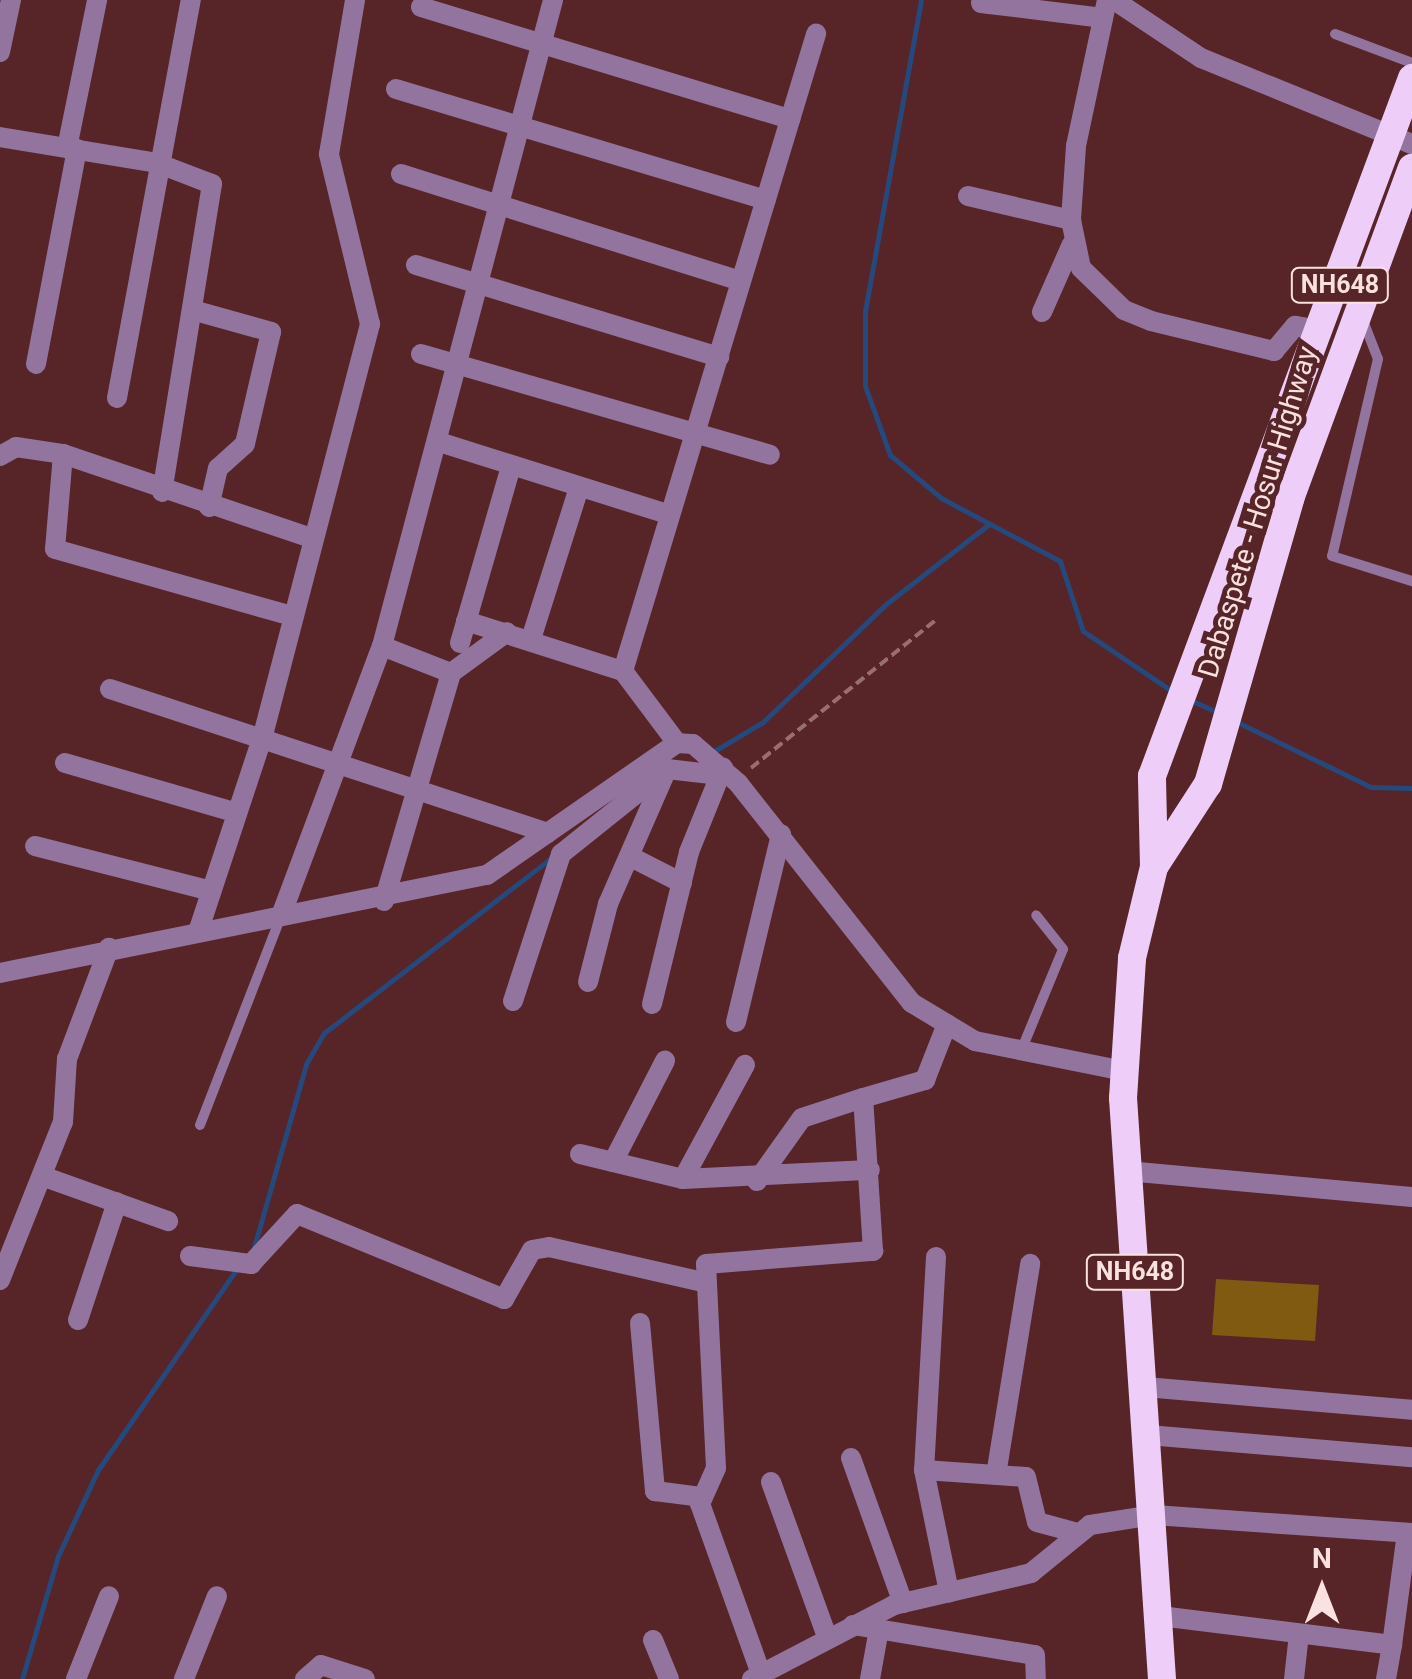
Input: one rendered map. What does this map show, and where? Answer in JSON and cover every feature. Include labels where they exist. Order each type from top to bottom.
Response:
[{"type":"highway","name":"NH648","points":[[1260,490],[1321,330],[1403,141],[1412,78]]},
{"type":"highway","name":"Dabaspete - Hosur Highway","points":[[1154,867],[1208,784],[1257,636],[1290,499],[1355,303],[1412,168]]},
{"type":"highway","name":"Dabaspete - Hosur Highway","points":[[1162,1679],[1154,1515],[1127,1171],[1124,1071],[1132,958],[1154,867],[1152,776],[1209,610],[1260,490]]},
{"type":"highway","points":[[1260,490],[1290,499]]},
{"type":"street","points":[[0,52],[10,0]]},
{"type":"street","points":[[36,364],[97,0]]},
{"type":"street","points":[[117,398],[157,162],[191,0]]},
{"type":"street","points":[[199,929],[262,739],[310,538],[370,324],[329,154],[355,0]]},
{"type":"street","points":[[282,913],[382,646],[547,45],[553,0]]},
{"type":"street","points":[[981,3],[1108,6],[1200,58],[1403,141]]},
{"type":"street","points":[[1042,312],[1072,244],[1071,220],[1108,6]]},
{"type":"street","points":[[421,7],[790,119]]},
{"type":"street","points":[[623,671],[816,34]]},
{"type":"street","points":[[396,88],[766,200]]},
{"type":"street","points":[[0,137],[157,162],[212,184],[196,311],[162,492]]},
{"type":"street","points":[[401,174],[741,282]]},
{"type":"street","points":[[968,196],[1071,220]]},
{"type":"street","points":[[1072,244],[1102,292],[1151,320],[1274,351],[1294,326],[1321,330]]},
{"type":"street","points":[[416,265],[718,357]]},
{"type":"street","points":[[196,311],[271,332],[245,444],[218,468],[210,507]]},
{"type":"street","points":[[421,354],[770,455]]},
{"type":"street","points":[[439,442],[670,514]]},
{"type":"street","points":[[0,456],[16,447],[63,454],[162,492],[310,538]]},
{"type":"street","points":[[63,454],[55,549],[292,616]]},
{"type":"street","points":[[460,643],[511,466]]},
{"type":"street","points":[[531,640],[579,488]]},
{"type":"street","points":[[466,621],[623,671],[685,744],[725,773],[781,834],[912,1003],[947,1024],[1021,1051],[1124,1071]]},
{"type":"street","points":[[384,901],[420,791],[451,673],[507,632]]},
{"type":"street","points":[[382,646],[451,673]]},
{"type":"street","points":[[110,689],[548,833]]},
{"type":"street","points":[[0,973],[282,913],[384,901],[487,875],[685,744]]},
{"type":"street","points":[[65,763],[237,814]]},
{"type":"street","points":[[513,1001],[560,854],[667,769],[725,773]]},
{"type":"street","points":[[588,982],[667,769]]},
{"type":"street","points":[[652,1004],[682,883],[725,773]]},
{"type":"street","points":[[736,1022],[781,834]]},
{"type":"street","points":[[35,846],[211,891]]},
{"type":"street","points":[[633,858],[682,883]]},
{"type":"street","points":[[0,1280],[63,1122],[67,1059],[109,948]]},
{"type":"street","points":[[756,1181],[802,1118],[924,1080],[947,1024]]},
{"type":"street","points":[[613,1162],[665,1061]]},
{"type":"street","points":[[683,1179],[746,1066]]},
{"type":"street","points":[[863,1098],[873,1252],[710,1259],[707,1283],[716,1468],[701,1497],[714,1562],[756,1676],[853,1624],[903,1603],[1032,1573],[1074,1532]]},
{"type":"street","points":[[580,1154],[683,1179],[756,1181],[870,1170]]},
{"type":"street","points":[[1127,1171],[1412,1197]]},
{"type":"street","points":[[42,1176],[168,1221]]},
{"type":"street","points":[[78,1320],[116,1202]]},
{"type":"street","points":[[190,1256],[251,1264],[296,1214],[504,1298],[532,1250],[549,1246],[707,1283]]},
{"type":"street","points":[[936,1257],[924,1470],[949,1592]]},
{"type":"street","points":[[996,1475],[1030,1264]]},
{"type":"street","points":[[640,1323],[655,1490],[701,1497]]},
{"type":"street","points":[[1144,1387],[1412,1410]]},
{"type":"street","points":[[1148,1435],[1412,1457]]},
{"type":"street","points":[[851,1458],[903,1603]]},
{"type":"street","points":[[924,1470],[1032,1482],[1037,1522],[1074,1532],[1154,1515],[1409,1533],[1386,1679]]},
{"type":"street","points":[[771,1482],[827,1637]]},
{"type":"street","points":[[76,1679],[109,1596]]},
{"type":"street","points":[[184,1679],[217,1596]]},
{"type":"street","points":[[1160,1616],[1392,1646]]},
{"type":"street","points":[[853,1624],[1035,1655],[1036,1679]]},
{"type":"street","points":[[870,1679],[879,1629]]},
{"type":"street","points":[[1294,1679],[1299,1634]]},
{"type":"street","points":[[654,1640],[670,1679]]},
{"type":"street","points":[[304,1679],[322,1665],[365,1679]]},
{"type":"lane","points":[[1335,34],[1412,63]]},
{"type":"lane","points":[[1355,303],[1378,359],[1332,556],[1412,581]]},
{"type":"lane","points":[[200,1124],[282,913]]},
{"type":"lane","points":[[1021,1051],[1064,949],[1036,915]]},
{"type":"path","points":[[725,773],[857,689],[938,618]]},
{"type":"building","points":[[1216,1279],[1319,1285],[1315,1341],[1212,1335]]},
{"type":"waterway","points":[[921,0],[865,311],[865,386],[890,455],[941,498],[1060,561],[1083,631],[1175,693]]},
{"type":"waterway","points":[[711,753],[763,722],[886,604],[989,524]]},
{"type":"waterway","points":[[1190,700],[1221,714]]},
{"type":"waterway","points":[[1235,721],[1371,787],[1412,788]]},
{"type":"waterway","points":[[254,1247],[306,1064],[324,1033],[551,858]]},
{"type":"waterway","points":[[22,1679],[58,1556],[98,1470],[238,1267]]}]
